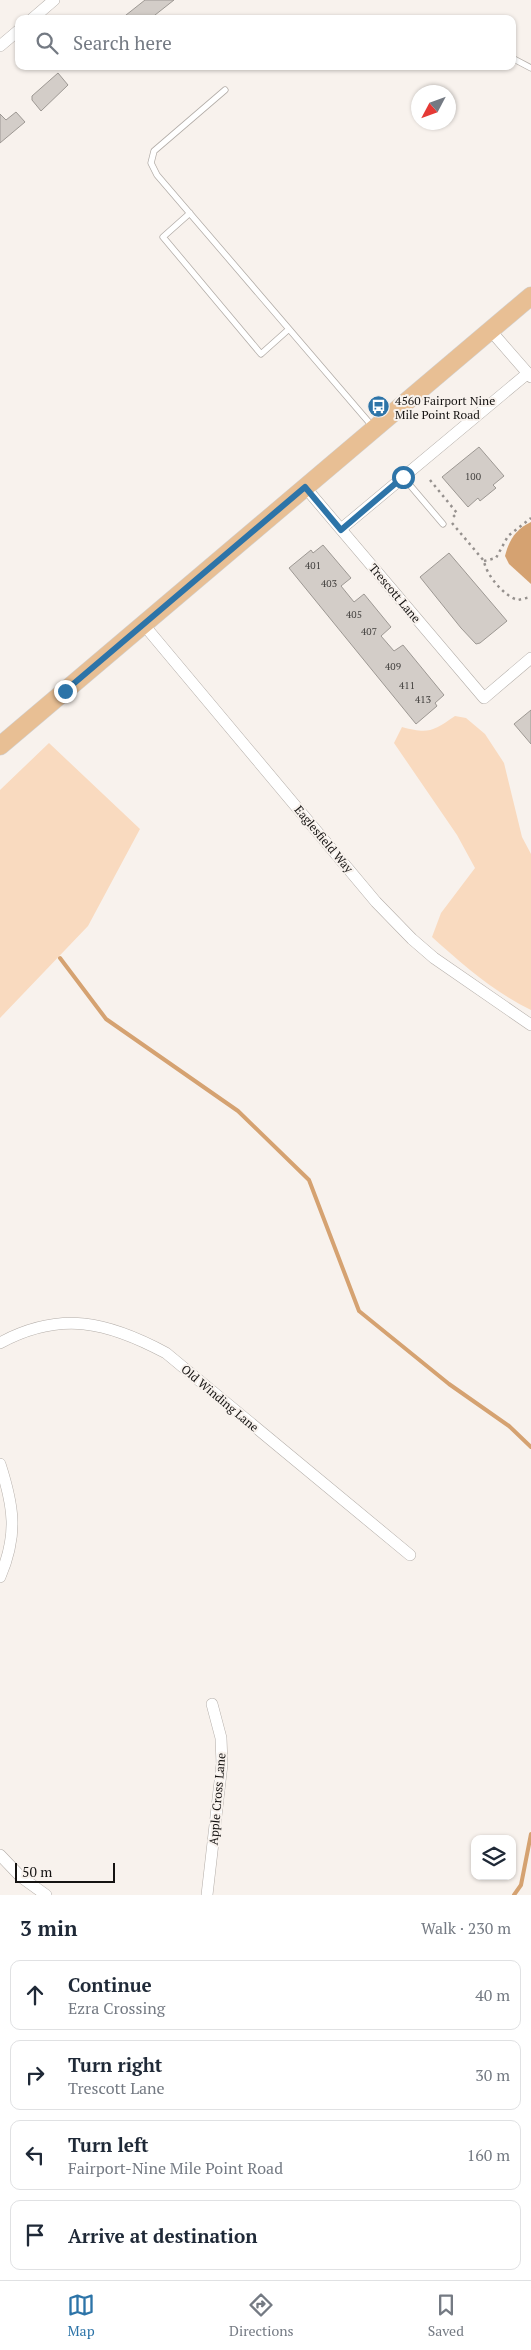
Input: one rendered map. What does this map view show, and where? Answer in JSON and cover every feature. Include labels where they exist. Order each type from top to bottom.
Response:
[{"type":"main road","points":[[0,746],[531,296]]},
{"type":"street","points":[[37,15],[54,0]]},
{"type":"street","points":[[0,46],[15,33]]},
{"type":"street","points":[[341,530],[529,375],[492,330]]},
{"type":"street","name":"Trescott Lane","points":[[305,487],[484,698],[531,658]]},
{"type":"street","name":"Eaglesfield Way","points":[[144,625],[376,902],[412,939],[434,958],[531,1025]]},
{"type":"street","name":"Old Winding Lane","points":[[0,1342],[36,1327],[74,1324],[94,1324],[116,1329],[138,1338],[166,1353],[410,1554]]},
{"type":"street","points":[[0,1464],[9,1492],[13,1529],[11,1546],[0,1577]]},
{"type":"street","name":"Apple Cross Lane","points":[[207,1895],[222,1764],[221,1738],[212,1704]]},
{"type":"street","points":[[0,1855],[21,1877],[46,1895]]},
{"type":"lane","points":[[516,60],[531,68]]},
{"type":"lane","points":[[225,90],[154,151],[151,163],[158,175],[375,429]]},
{"type":"lane","points":[[190,213],[163,237],[261,354],[289,329]]},
{"type":"lane","points":[[403,477],[443,524]]},
{"type":"path","points":[[430,480],[457,513],[451,518],[451,522],[484,561],[486,568],[508,597],[518,600],[531,597]]},
{"type":"path","points":[[484,561],[496,558],[508,536],[531,518]]},
{"type":"shaded area","points":[[531,522],[531,584],[509,564],[505,556],[514,536],[521,528]]},
{"type":"shaded area","points":[[455,716],[466,718],[485,734],[504,763],[522,837],[531,854],[531,1010],[491,986],[432,937],[441,913],[475,868],[457,835],[394,743],[402,727],[424,731],[430,730]]},
{"type":"shaded area","points":[[49,743],[140,829],[88,926],[0,1018],[0,790]]},
{"type":"building","points":[[145,0],[174,0],[155,15],[126,15]]},
{"type":"building","points":[[58,73],[68,85],[41,111],[32,100],[32,96]]},
{"type":"building","points":[[16,112],[25,122],[0,143],[0,114],[6,120]]},
{"type":"building","points":[[479,447],[504,476],[493,485],[496,488],[480,501],[478,498],[468,507],[442,477]]},
{"type":"building","points":[[323,545],[351,578],[341,586],[354,602],[364,594],[391,627],[381,636],[394,651],[403,645],[444,695],[435,703],[437,706],[416,724],[289,568],[311,550],[313,553]]},
{"type":"building","points":[[449,553],[507,621],[480,643],[476,644],[461,628],[420,577]]},
{"type":"building","points":[[531,710],[531,744],[514,724]]},
{"type":"waterway","points":[[60,958],[106,1019],[238,1111],[309,1180],[359,1311],[449,1384],[509,1426],[531,1447]]},
{"type":"waterway","points":[[514,1895],[521,1885],[531,1834]]},
{"type":"place","name":"4560 Fairport Nine Mile Point Road","points":[[379,407]]},
{"type":"route","points":[[65,691],[305,487],[341,530],[403,477]]}]
